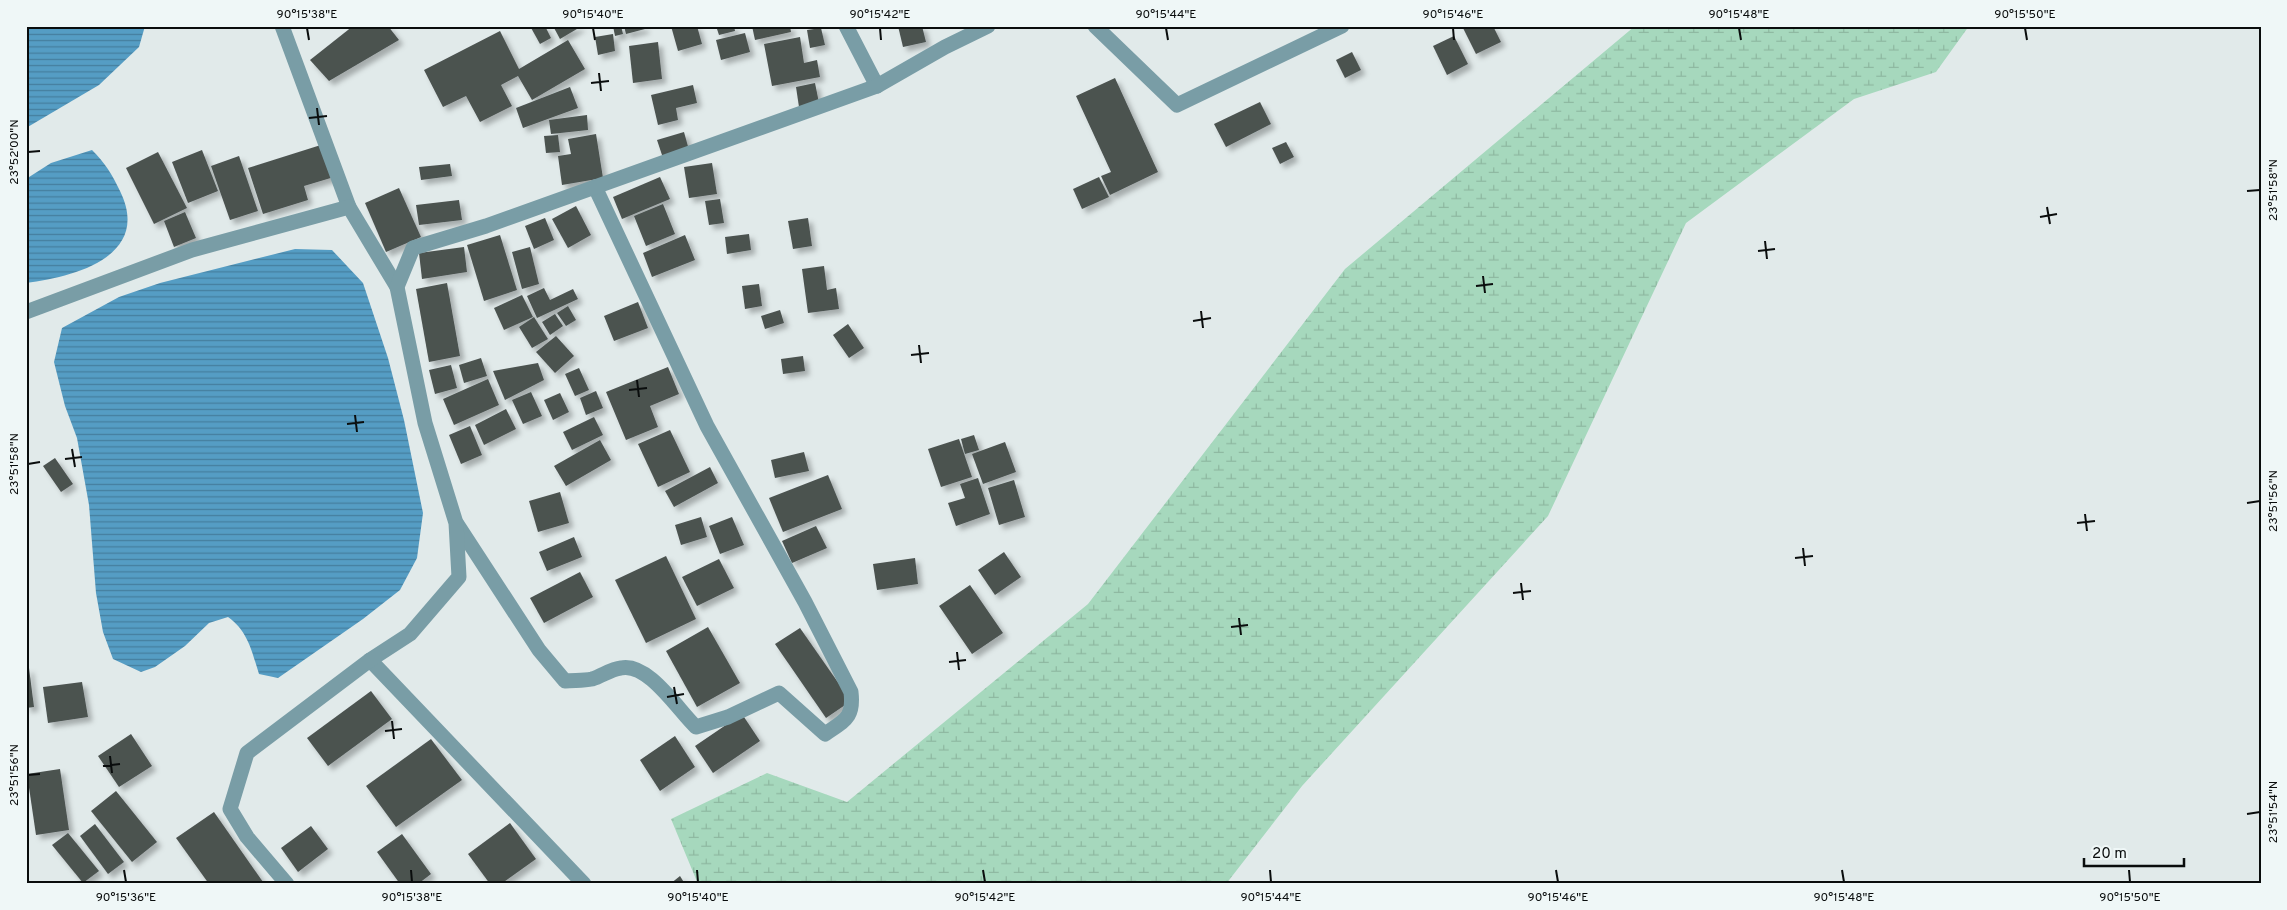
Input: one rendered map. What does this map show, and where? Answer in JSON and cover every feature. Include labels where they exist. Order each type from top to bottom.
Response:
[{"type":"street","points":[[282,26],[350,207],[398,287],[425,423],[456,523],[459,577],[410,634],[370,660],[247,753],[230,809],[247,837],[287,884]]},
{"type":"street","points":[[846,26],[878,86]]},
{"type":"street","points":[[398,287],[413,248],[486,226],[878,86],[945,47],[988,26]]},
{"type":"street","points":[[1095,26],[1177,105],[1342,26]]},
{"type":"street","points":[[456,523],[539,650],[565,681],[592,679],[621,667],[639,670],[666,692],[681,713],[696,727],[728,717],[779,693],[825,734],[848,718],[853,707],[851,692],[805,602],[707,426],[596,187]]},
{"type":"street","points":[[26,312],[192,250],[350,207]]},
{"type":"street","points":[[370,660],[584,884]]},
{"type":"green space","points":[[1635,26],[1969,26],[1936,72],[1854,99],[1686,223],[1548,516],[1302,786],[1226,884],[698,884],[671,819],[767,773],[847,802],[1088,604],[1345,269]]},
{"type":"water","points":[[26,26],[145,26],[139,47],[99,85],[26,128]]},
{"type":"water","points":[[92,150],[108,169],[120,191],[127,213],[126,232],[117,247],[103,259],[86,268],[66,275],[26,283],[26,179],[51,163]]},
{"type":"water","points":[[295,249],[332,250],[363,283],[388,358],[404,420],[423,513],[417,558],[400,590],[363,619],[278,678],[259,674],[245,635],[228,617],[209,623],[185,646],[155,667],[141,672],[113,659],[103,632],[96,593],[89,505],[77,438],[65,406],[54,362],[62,328],[119,297],[160,283]]},
{"type":"building","points":[[353,26],[388,26],[399,40],[329,81],[310,60]]},
{"type":"building","points":[[530,26],[545,26],[551,38],[540,44]]},
{"type":"building","points":[[553,26],[582,26],[560,39]]},
{"type":"building","points":[[613,26],[621,26],[623,34],[615,36]]},
{"type":"building","points":[[624,26],[644,26],[645,29],[626,34]]},
{"type":"building","points":[[671,26],[697,26],[702,44],[678,51]]},
{"type":"building","points":[[716,26],[734,26],[735,31],[719,35]]},
{"type":"building","points":[[752,26],[790,26],[791,32],[755,40]]},
{"type":"building","points":[[898,26],[922,26],[926,42],[903,47]]},
{"type":"building","points":[[1462,26],[1493,26],[1501,42],[1476,54]]},
{"type":"building","points":[[821,28],[825,45],[810,48],[807,30]]},
{"type":"building","points":[[500,31],[519,69],[568,40],[585,69],[532,100],[518,76],[501,85],[512,106],[480,122],[466,96],[443,107],[424,70]]},
{"type":"building","points":[[745,33],[750,52],[721,60],[716,40]]},
{"type":"building","points":[[613,34],[615,51],[598,55],[595,37]]},
{"type":"building","points":[[1454,36],[1468,64],[1447,75],[1433,46]]},
{"type":"building","points":[[800,37],[804,63],[817,60],[820,77],[772,86],[764,44]]},
{"type":"building","points":[[658,42],[662,79],[633,83],[629,46]]},
{"type":"building","points":[[1352,52],[1361,70],[1345,78],[1336,60]]},
{"type":"building","points":[[1115,78],[1158,172],[1110,195],[1101,176],[1111,172],[1076,96]]},
{"type":"building","points":[[815,83],[819,103],[799,107],[796,87]]},
{"type":"building","points":[[693,85],[697,103],[676,108],[678,120],[658,125],[651,95]]},
{"type":"building","points":[[570,87],[578,108],[523,128],[516,108]]},
{"type":"building","points":[[1260,102],[1271,124],[1226,147],[1214,124]]},
{"type":"building","points":[[587,115],[588,130],[551,134],[549,120]]},
{"type":"building","points":[[684,132],[689,150],[663,158],[657,140]]},
{"type":"building","points":[[596,134],[603,178],[562,185],[558,156],[571,154],[568,139]]},
{"type":"building","points":[[558,135],[560,152],[546,153],[544,136]]},
{"type":"building","points":[[1286,142],[1294,157],[1280,164],[1272,148]]},
{"type":"building","points":[[324,144],[334,177],[304,186],[308,200],[263,214],[248,168]]},
{"type":"building","points":[[202,150],[218,191],[188,203],[172,162]]},
{"type":"building","points":[[158,152],[187,208],[154,224],[126,168]]},
{"type":"building","points":[[239,156],[258,211],[230,220],[211,166]]},
{"type":"building","points":[[712,163],[717,194],[689,198],[684,167]]},
{"type":"building","points":[[450,164],[452,176],[421,180],[419,167]]},
{"type":"building","points":[[660,177],[670,199],[622,219],[613,197]]},
{"type":"building","points":[[1099,177],[1109,197],[1082,209],[1073,189]]},
{"type":"building","points":[[399,188],[421,237],[386,252],[365,203]]},
{"type":"building","points":[[720,199],[724,223],[709,225],[705,201]]},
{"type":"building","points":[[459,200],[462,220],[419,225],[416,205]]},
{"type":"building","points":[[663,204],[675,234],[646,246],[634,216]]},
{"type":"building","points":[[576,206],[591,235],[568,248],[552,219]]},
{"type":"building","points":[[185,212],[196,238],[174,247],[164,221]]},
{"type":"building","points":[[545,218],[554,240],[534,249],[525,226]]},
{"type":"building","points":[[808,218],[812,246],[793,249],[788,221]]},
{"type":"building","points":[[749,234],[751,250],[727,254],[725,237]]},
{"type":"building","points":[[500,235],[517,290],[484,301],[467,245]]},
{"type":"building","points":[[685,235],[695,260],[652,277],[643,253]]},
{"type":"building","points":[[464,247],[467,272],[422,279],[419,253]]},
{"type":"building","points":[[530,247],[539,284],[522,289],[512,252]]},
{"type":"building","points":[[824,266],[827,290],[836,288],[839,309],[808,313],[802,269]]},
{"type":"building","points":[[447,283],[460,356],[429,362],[416,289]]},
{"type":"building","points":[[759,284],[762,306],[745,309],[742,286]]},
{"type":"building","points":[[544,288],[550,300],[573,289],[578,299],[537,318],[527,296]]},
{"type":"building","points":[[522,295],[533,317],[504,330],[494,308]]},
{"type":"building","points":[[638,302],[648,328],[614,341],[604,316]]},
{"type":"building","points":[[568,306],[576,320],[566,326],[557,313]]},
{"type":"building","points":[[780,310],[784,323],[765,329],[761,316]]},
{"type":"building","points":[[555,314],[563,326],[550,335],[542,322]]},
{"type":"building","points":[[534,317],[548,339],[532,348],[519,327]]},
{"type":"building","points":[[848,324],[864,348],[849,358],[833,335]]},
{"type":"building","points":[[556,336],[574,356],[555,373],[536,352]]},
{"type":"building","points":[[803,356],[805,371],[783,374],[781,359]]},
{"type":"building","points":[[481,358],[487,376],[464,383],[459,365]]},
{"type":"building","points":[[538,363],[544,380],[505,400],[493,371]]},
{"type":"building","points":[[451,365],[457,388],[435,394],[429,370]]},
{"type":"building","points":[[668,367],[679,394],[650,406],[658,427],[626,440],[606,392]]},
{"type":"building","points":[[579,368],[589,390],[575,396],[565,374]]},
{"type":"building","points":[[488,379],[499,405],[454,425],[443,399]]},
{"type":"building","points":[[596,391],[603,408],[586,415],[580,398]]},
{"type":"building","points":[[531,392],[542,416],[523,424],[512,400]]},
{"type":"building","points":[[560,393],[569,412],[553,420],[544,400]]},
{"type":"building","points":[[506,409],[516,429],[484,445],[475,425]]},
{"type":"building","points":[[594,417],[603,435],[572,450],[563,432]]},
{"type":"building","points":[[470,426],[482,455],[461,464],[449,435]]},
{"type":"building","points":[[670,430],[690,472],[658,487],[638,444]]},
{"type":"building","points":[[974,435],[979,450],[965,454],[961,439]]},
{"type":"building","points":[[959,439],[972,477],[941,487],[928,449]]},
{"type":"building","points":[[600,440],[611,460],[566,486],[554,466]]},
{"type":"building","points":[[1005,442],[1016,472],[983,484],[972,454]]},
{"type":"building","points":[[804,452],[809,471],[775,478],[771,460]]},
{"type":"building","points":[[55,458],[73,484],[61,492],[43,466]]},
{"type":"building","points":[[710,467],[718,483],[674,507],[665,491]]},
{"type":"building","points":[[828,475],[842,509],[783,532],[769,498]]},
{"type":"building","points":[[978,478],[990,514],[956,526],[948,503],[965,498],[960,484]]},
{"type":"building","points":[[1014,480],[1025,517],[999,525],[988,488]]},
{"type":"building","points":[[560,492],[569,523],[538,532],[529,501]]},
{"type":"building","points":[[701,517],[707,537],[681,545],[675,525]]},
{"type":"building","points":[[732,517],[744,545],[720,554],[709,526]]},
{"type":"building","points":[[816,526],[827,548],[792,563],[782,541]]},
{"type":"building","points":[[574,537],[582,557],[547,571],[539,552]]},
{"type":"building","points":[[1004,552],[1021,577],[995,595],[978,570]]},
{"type":"building","points":[[666,556],[696,619],[646,643],[615,580]]},
{"type":"building","points":[[915,558],[918,584],[877,590],[873,564]]},
{"type":"building","points":[[719,559],[734,588],[697,606],[682,577]]},
{"type":"building","points":[[580,572],[593,597],[544,623],[530,598]]},
{"type":"building","points":[[970,585],[1003,633],[972,654],[939,606]]},
{"type":"building","points":[[708,627],[740,683],[697,707],[666,651]]},
{"type":"building","points":[[800,628],[851,701],[826,718],[775,644]]},
{"type":"building","points":[[29,668],[34,707],[26,708],[26,669]]},
{"type":"building","points":[[82,682],[88,717],[48,723],[43,687]]},
{"type":"building","points":[[371,691],[392,719],[328,766],[307,738]]},
{"type":"building","points":[[742,714],[760,741],[713,773],[695,746]]},
{"type":"building","points":[[131,734],[152,766],[119,787],[98,756]]},
{"type":"building","points":[[675,736],[695,767],[660,791],[640,760]]},
{"type":"building","points":[[431,739],[462,780],[396,827],[366,786]]},
{"type":"building","points":[[60,769],[69,830],[36,835],[27,774]]},
{"type":"building","points":[[116,791],[157,842],[132,862],[91,811]]},
{"type":"building","points":[[214,812],[263,882],[260,884],[209,884],[176,838]]},
{"type":"building","points":[[510,823],[536,859],[501,884],[490,884],[468,854]]},
{"type":"building","points":[[95,824],[124,862],[108,874],[80,836]]},
{"type":"building","points":[[311,826],[328,849],[298,872],[281,848]]},
{"type":"building","points":[[68,833],[99,871],[83,883],[52,845]]},
{"type":"building","points":[[402,834],[431,874],[418,884],[400,884],[377,852]]},
{"type":"building","points":[[680,876],[685,884],[670,884]]}]
